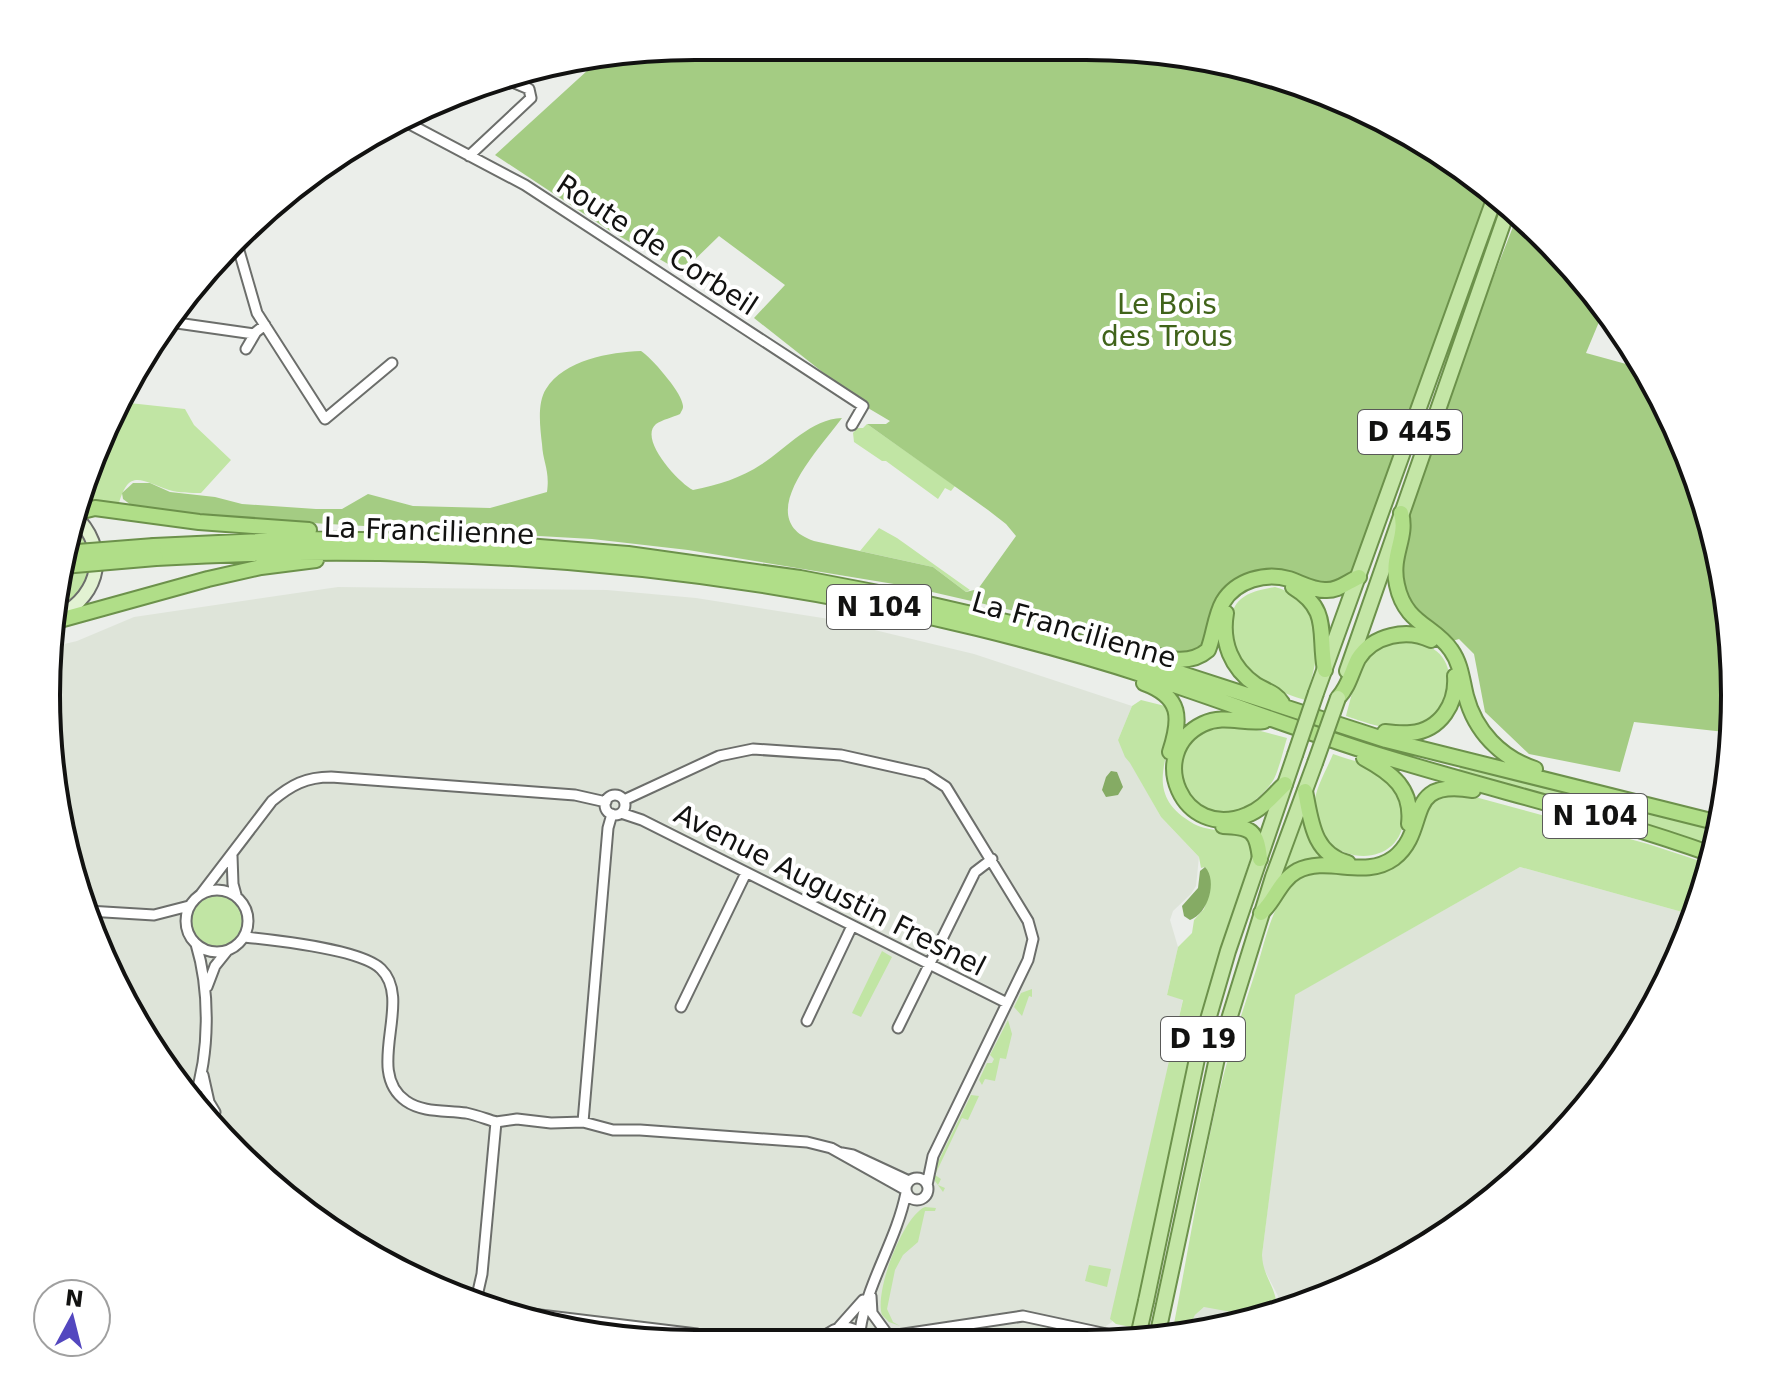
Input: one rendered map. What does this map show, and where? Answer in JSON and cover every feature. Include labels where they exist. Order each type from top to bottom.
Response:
[{"type":"highway","points":[[88,510],[95,508],[250,527],[405,532],[428,540]]},
{"type":"highway","points":[[1401,513],[1405,526],[1395,555],[1397,586],[1402,601],[1419,623],[1446,643],[1454,654],[1460,665],[1467,701],[1485,735],[1503,753],[1540,771],[1552,781]]},
{"type":"highway","name":"La Francilienne","points":[[74,564],[155,552],[289,539],[428,540],[560,548],[751,569],[889,595],[1032,628],[1369,734],[1709,820]]},
{"type":"highway","points":[[65,617],[261,567],[319,560],[333,552]]},
{"type":"highway","name":"La Francilienne","points":[[77,553],[402,553],[559,562],[747,583],[849,601],[975,628],[1124,669],[1348,745],[1701,851]]},
{"type":"highway","points":[[1090,645],[1107,641],[1166,657],[1191,660],[1208,650],[1222,603],[1232,591],[1248,581],[1263,576],[1281,577],[1327,591],[1338,589],[1359,577]]},
{"type":"highway","points":[[1284,707],[1278,697],[1245,676],[1229,654],[1224,638],[1231,602],[1250,587],[1272,582],[1283,583],[1303,593],[1313,602],[1322,623],[1325,670]]},
{"type":"highway","points":[[1338,698],[1347,689],[1361,655],[1380,640],[1418,634],[1440,645],[1453,666],[1455,677],[1455,690],[1445,714],[1423,731],[1369,734]]},
{"type":"highway","points":[[1124,669],[1136,681],[1166,695],[1178,714],[1168,769],[1169,784],[1176,800],[1199,820],[1215,826],[1239,826],[1251,831],[1257,840],[1260,859]]},
{"type":"highway","points":[[1272,720],[1255,723],[1222,719],[1207,722],[1193,730],[1182,742],[1177,755],[1176,785],[1190,808],[1216,820],[1249,814],[1260,808],[1285,784]]},
{"type":"highway","points":[[1305,791],[1314,833],[1331,856],[1344,862],[1364,864],[1378,861],[1396,849],[1408,826],[1410,811],[1404,790],[1386,770],[1348,745]]},
{"type":"highway","points":[[1261,913],[1271,904],[1286,879],[1306,867],[1330,865],[1364,869],[1391,860],[1409,840],[1417,813],[1434,791],[1450,787],[1477,790],[1493,787]]},
{"type":"main road","name":"D 445","points":[[1306,723],[1491,207]]},
{"type":"main road","name":"D 445","points":[[1327,730],[1505,218]]},
{"type":"main road","points":[[65,612],[84,598],[95,575],[94,544],[84,526]]},
{"type":"main road","name":"D 19","points":[[1141,1328],[1198,1054],[1228,951],[1306,723]]},
{"type":"main road","name":"D 19","points":[[1159,1326],[1214,1070],[1261,913],[1327,730]]},
{"type":"street","points":[[469,156],[531,98],[529,89],[520,85]]},
{"type":"street","name":"Route de Corbeil","points":[[413,126],[525,185],[863,406],[852,425]]},
{"type":"street","points":[[240,253],[257,313],[325,419],[392,363]]},
{"type":"street","points":[[180,323],[254,334]]},
{"type":"street","points":[[246,349],[254,334],[265,325]]},
{"type":"street","points":[[583,1122],[608,828],[617,807],[638,792],[719,756],[741,751],[768,749],[841,755],[937,779],[957,801],[992,859],[1024,913],[1033,939],[1030,954],[933,1156],[908,1186],[898,1228],[870,1287],[855,1311],[834,1330]]},
{"type":"street","points":[[99,912],[154,915],[189,906],[232,856],[272,801],[286,789],[310,778],[575,795],[617,807]]},
{"type":"street","name":"Avenue Augustin Fresnel","points":[[617,807],[1007,1003]]},
{"type":"street","points":[[206,990],[215,966],[244,937],[248,925],[246,909],[236,895],[233,884],[232,856]]},
{"type":"street","points":[[898,1028],[975,872],[992,859]]},
{"type":"street","points":[[681,1007],[746,873]]},
{"type":"street","points":[[201,894],[219,889],[236,895]]},
{"type":"street","points":[[189,906],[187,931],[196,944],[206,990],[202,1072],[198,1090]]},
{"type":"street","points":[[248,925],[256,934],[268,939]]},
{"type":"street","points":[[807,1021],[852,926]]},
{"type":"street","points":[[244,937],[364,958],[380,967],[389,980],[392,992],[389,1064],[394,1089],[413,1105],[470,1113],[496,1122],[517,1119],[551,1123],[583,1122],[613,1130],[807,1142],[853,1155],[908,1186],[911,1199],[920,1200]]},
{"type":"street","points":[[196,944],[211,951],[228,950]]},
{"type":"street","points":[[202,1072],[212,1107]]},
{"type":"street","points":[[478,1291],[496,1122]]},
{"type":"street","points":[[898,1228],[927,1194],[933,1156]]},
{"type":"street","points":[[908,1186],[921,1179],[927,1185]]},
{"type":"street","points":[[864,1330],[870,1287]]},
{"type":"street","points":[[870,1287],[872,1313],[887,1330]]},
{"type":"street","points":[[931,1330],[1023,1316],[1087,1330]]},
{"type":"street","points":[[586,1321],[656,1329]]},
{"type":"street","points":[[839,1327],[848,1330]]},
{"type":"shaded area","points":[[131,403],[185,409],[194,425],[231,460],[201,493],[173,491],[136,480],[126,486],[118,507],[89,506],[108,452]]},
{"type":"shaded area","points":[[867,424],[955,486],[951,491],[945,488],[938,499],[854,442],[853,433]]},
{"type":"shaded area","points":[[879,528],[970,590],[966,592],[933,567],[860,551]]},
{"type":"shaded area","points":[[81,535],[89,558],[89,570],[86,582],[66,605]]},
{"type":"shaded area","points":[[338,587],[607,590],[696,598],[829,619],[974,654],[1132,706],[1118,740],[1161,817],[1199,857],[1196,886],[1173,911],[1170,920],[1178,947],[1167,995],[1183,999],[1112,1322],[1105,1330],[1086,1330],[695,1330],[612,1325],[531,1308],[452,1282],[377,1245],[308,1199],[246,1144],[191,1082],[167,1048],[125,976],[108,938],[82,859],[72,819],[61,737],[62,645],[134,617]]},
{"type":"shaded area","points":[[1275,587],[1293,595],[1305,605],[1317,633],[1315,666],[1305,700],[1278,690],[1254,676],[1239,660],[1233,646],[1231,622],[1235,606],[1247,595]]},
{"type":"shaded area","points":[[1405,639],[1434,649],[1448,668],[1452,690],[1436,715],[1422,727],[1412,730],[1377,726],[1346,716],[1357,675],[1368,657],[1389,644]]},
{"type":"shaded area","points":[[1141,700],[1169,707],[1170,739],[1163,783],[1166,797],[1176,811],[1201,827],[1247,837],[1252,853],[1188,1064],[1135,1328],[1116,1324],[1110,1319],[1183,1000],[1167,995],[1178,947],[1192,933],[1194,920],[1204,909],[1210,891],[1205,867],[1201,868],[1199,857],[1161,817],[1118,740],[1132,706]]},
{"type":"shaded area","points":[[1238,725],[1287,738],[1280,764],[1272,782],[1253,802],[1231,813],[1211,812],[1194,801],[1183,785],[1180,766],[1187,747],[1206,732]]},
{"type":"shaded area","points":[[1333,754],[1379,771],[1389,777],[1399,790],[1404,811],[1401,832],[1391,846],[1377,854],[1360,856],[1343,852],[1328,842],[1318,826],[1315,799]]},
{"type":"shaded area","points":[[1461,765],[1707,826],[1702,845],[1459,770]]},
{"type":"shaded area","points":[[1111,771],[1117,772],[1123,787],[1118,795],[1106,797],[1102,790]]},
{"type":"shaded area","points":[[1448,794],[1464,794],[1699,861],[1682,912],[1520,867],[1295,995],[1262,1255],[1276,1300],[1233,1312],[1204,1307],[1192,1321],[1174,1324],[1220,1089],[1276,908],[1289,888],[1309,874],[1332,871],[1368,874],[1392,868],[1411,850],[1423,818],[1436,801]]},
{"type":"shaded area","points":[[1299,821],[1306,823],[1323,853],[1322,859],[1284,872],[1283,868]]},
{"type":"shaded area","points":[[1205,867],[1211,880],[1209,896],[1202,911],[1190,920],[1184,916],[1182,906],[1198,888],[1200,871]]},
{"type":"shaded area","points":[[1520,867],[1682,912],[1656,976],[1614,1048],[1590,1082],[1535,1144],[1473,1199],[1404,1245],[1329,1282],[1278,1300],[1262,1265],[1262,1255],[1294,995]]},
{"type":"shaded area","points":[[217,895],[235,903],[243,921],[235,939],[217,947],[199,939],[191,921],[199,903]]},
{"type":"shaded area","points":[[882,951],[892,957],[861,1017],[852,1013]]},
{"type":"shaded area","points":[[1032,989],[1032,997],[1029,996],[1022,1016],[1014,1007],[1021,993]]},
{"type":"shaded area","points":[[1008,1020],[1012,1034],[1006,1059],[1000,1058],[995,1081],[985,1079],[982,1085],[979,1080],[987,1063],[992,1063],[994,1059],[990,1055]]},
{"type":"shaded area","points":[[971,1095],[979,1096],[968,1120],[962,1118],[935,1175],[935,1168]]},
{"type":"shaded area","points":[[935,1175],[941,1179],[938,1185],[945,1188],[943,1192],[935,1181]]},
{"type":"shaded area","points":[[925,1207],[936,1208],[935,1211],[925,1211],[918,1242],[903,1255],[895,1270],[887,1309],[893,1322],[900,1326],[889,1322],[882,1315],[882,1290],[900,1239],[908,1224]]},
{"type":"shaded area","points":[[1089,1265],[1111,1269],[1107,1287],[1085,1281]]},
{"type":"shaded area","points":[[1204,1307],[1234,1312],[1192,1321]]},
{"type":"green space","name":"Le Bois des Trous","points":[[695,60],[1128,61],[1210,72],[1329,108],[1404,145],[1486,202],[1348,582],[1338,589],[1281,577],[1232,591],[1208,650],[1166,657],[1036,616],[906,586],[688,550],[592,539],[243,519],[131,505],[123,499],[122,493],[133,483],[150,483],[170,492],[215,497],[242,504],[316,509],[342,509],[368,494],[413,506],[490,508],[547,492],[540,415],[546,389],[554,379],[576,364],[616,353],[641,351],[664,375],[682,402],[680,414],[656,424],[652,440],[662,460],[687,486],[693,490],[738,477],[820,423],[842,418],[796,482],[789,500],[788,517],[796,531],[814,541],[933,567],[966,592],[978,589],[1016,536],[988,510],[867,424],[886,424],[890,421],[868,408],[754,318],[785,285],[719,236],[682,272],[607,229],[495,155],[589,69],[612,65]]},
{"type":"green space","points":[[1513,226],[1563,276],[1599,321],[1586,353],[1628,364],[1673,452],[1699,531],[1716,612],[1720,653],[1720,731],[1634,722],[1620,772],[1529,754],[1485,712],[1474,654],[1459,639],[1446,643],[1434,635],[1397,586],[1401,513]]},
{"type":"waterway","points":[[513,87],[519,90]]}]
